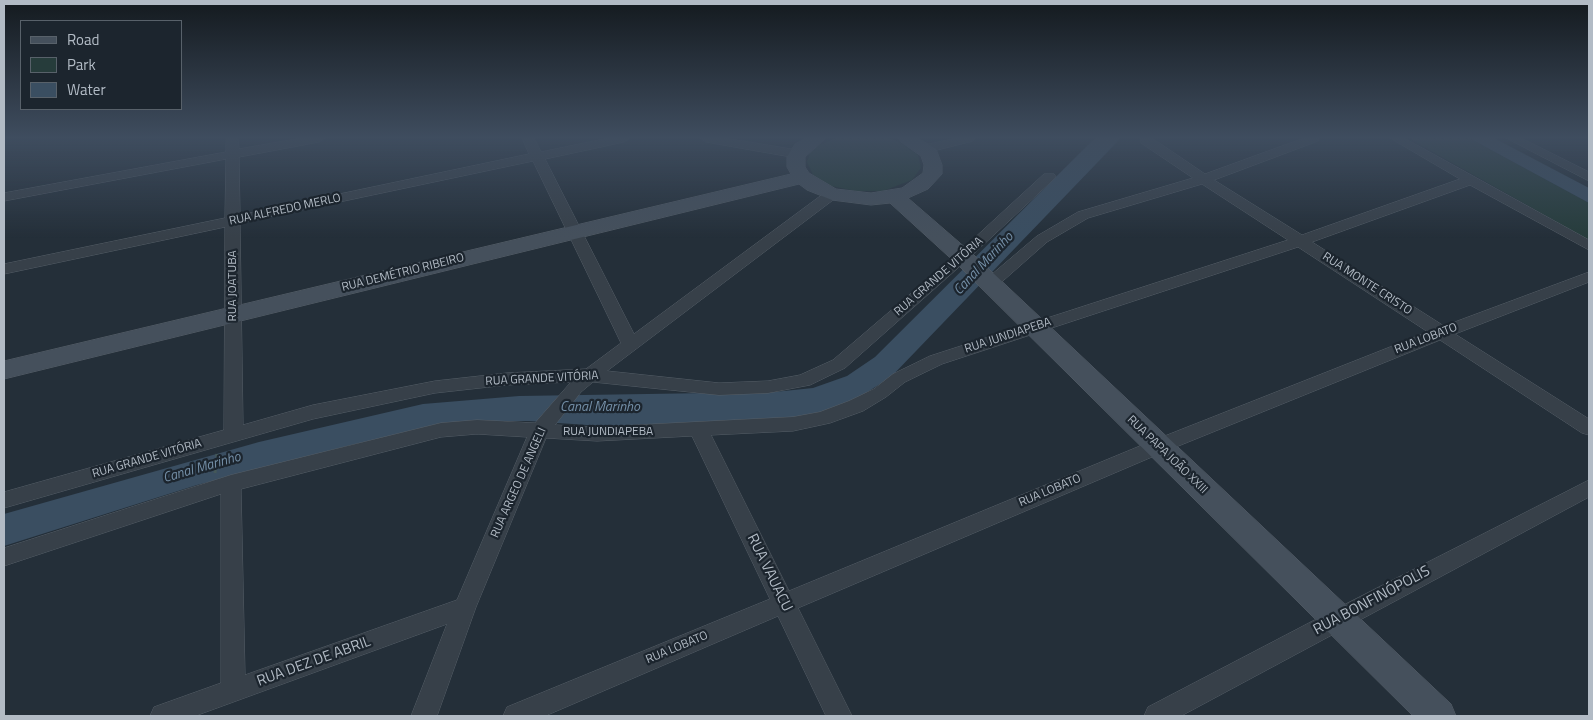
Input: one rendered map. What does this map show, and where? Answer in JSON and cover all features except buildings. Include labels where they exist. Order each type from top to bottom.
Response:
[{"type":"street","points":[[4,197],[139,172]]},
{"type":"street","name":"RUA JOATUBA","points":[[232,172],[234,434]]},
{"type":"street","name":"RUA ALFREDO MERLO","points":[[4,269],[465,172]]},
{"type":"street","points":[[546,172],[631,345]]},
{"type":"street","points":[[799,172],[802,177],[814,186],[832,194],[863,199],[894,196],[915,189],[929,178],[931,172]]},
{"type":"street","name":"RUA MONTE CRISTO","points":[[1192,172],[1589,428]]},
{"type":"street","points":[[988,282],[1042,239],[1083,215],[1204,180],[1226,172]]},
{"type":"street","points":[[1456,172],[1589,246]]},
{"type":"street","name":"RUA DEMÉTRIO RIBEIRO","points":[[4,370],[802,177]]},
{"type":"street","name":"RUA GRANDE VITÓRIA","points":[[4,500],[338,406],[435,388],[507,379],[590,376],[719,388],[768,387],[804,381],[839,364],[964,259],[1049,177]]},
{"type":"street","name":"RUA JUNDIAPEBA","points":[[542,427],[597,434],[793,424],[823,418],[856,406],[916,368],[1034,327],[1300,241],[1471,180]]},
{"type":"street","name":"RUA ARGEO DE ANGELI","points":[[424,716],[465,607],[542,427],[575,388],[832,194]]},
{"type":"street","name":"RUA PAPA JOÃO XXIII","points":[[894,196],[964,259],[1159,446],[1336,620],[1438,716]]},
{"type":"street","name":"RUA LOBATO","points":[[516,716],[1159,446],[1441,333],[1589,277]]},
{"type":"street","points":[[4,557],[223,482],[440,430],[477,427],[542,427]]},
{"type":"street","name":"RUA VAUACU","points":[[700,430],[839,716]]},
{"type":"street","points":[[223,482],[233,691]]},
{"type":"street","name":"RUA BONFINÓPOLIS","points":[[1157,716],[1589,488]]},
{"type":"street","name":"RUA DEZ DE ABRIL","points":[[163,716],[465,607]]},
{"type":"path","points":[[218,445],[223,482]]},
{"type":"green space","points":[[811,172],[918,172],[912,180],[883,191],[856,191],[831,186],[813,175]]},
{"type":"green space","points":[[1468,172],[1531,172],[1589,203],[1589,240]]},
{"type":"water","name":"Canal Marinho","points":[[1061,172],[1089,172],[891,377],[844,407],[809,418],[631,428],[529,421],[476,421],[445,424],[351,445],[197,485],[4,546],[4,514],[259,442],[423,404],[519,396],[774,392],[813,388],[847,376],[875,357]]},
{"type":"water","points":[[1531,172],[1558,172],[1589,188],[1589,203]]}]
